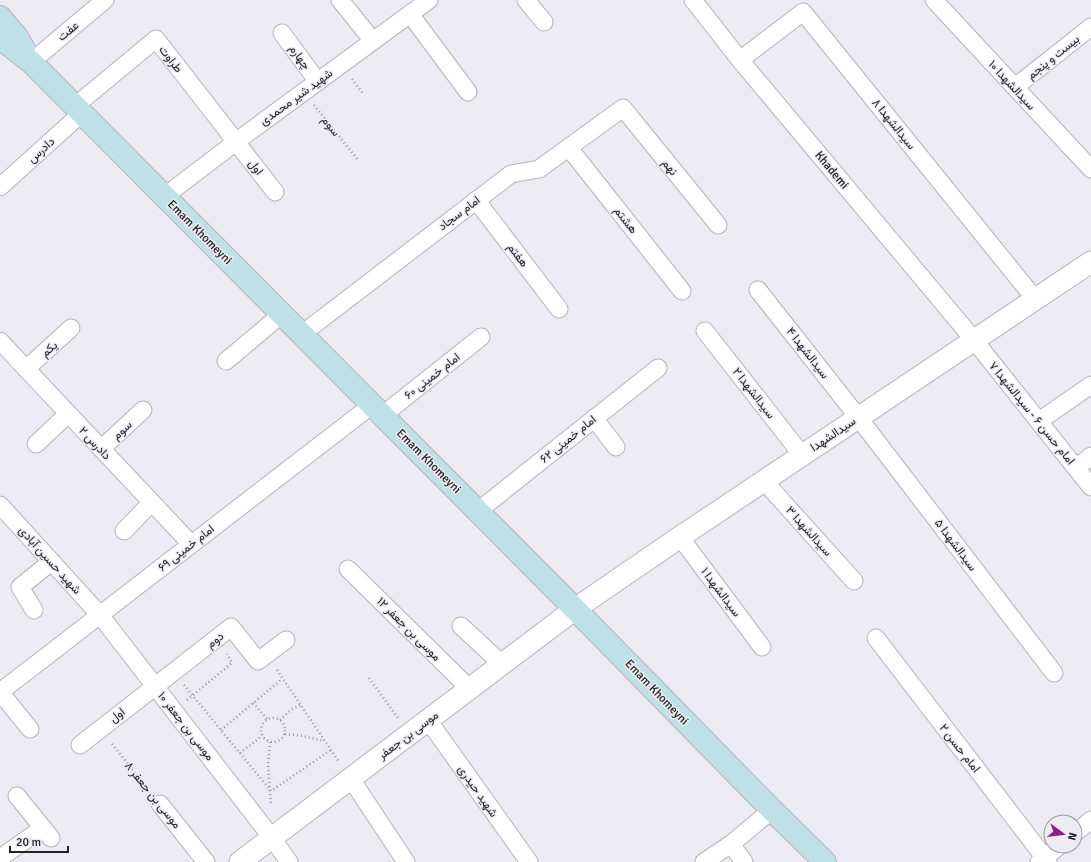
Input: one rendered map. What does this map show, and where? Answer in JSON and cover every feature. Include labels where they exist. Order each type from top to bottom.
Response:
[{"type":"main road","name":"Emam Khomeyni","points":[[0,17],[17,37],[31,62]]},
{"type":"main road","name":"Emam Khomeyni","points":[[0,38],[31,62],[576,609],[772,810],[825,862]]},
{"type":"street","name":"عفت","points":[[31,62],[105,0]]},
{"type":"street","points":[[340,0],[373,41]]},
{"type":"street","name":"شهید شیر محمدی","points":[[165,196],[429,0]]},
{"type":"street","points":[[526,0],[544,22]]},
{"type":"street","name":"Khademi","points":[[692,0],[740,60],[974,340]]},
{"type":"street","name":"سیدالشهدا ۱۰","points":[[934,0],[1091,169]]},
{"type":"street","name":"سیدالشهدا ۸","points":[[740,60],[803,12],[1035,299]]},
{"type":"street","points":[[410,14],[468,92]]},
{"type":"street","name":"بیست و پنجم","points":[[1015,87],[1091,27]]},
{"type":"street","name":"چهارم","points":[[282,33],[318,82]]},
{"type":"street","name":"طراوت","points":[[78,109],[156,40],[236,142]]},
{"type":"street","name":"امام سجاد","points":[[302,334],[511,174],[539,169],[623,108]]},
{"type":"street","name":"نهم","points":[[623,108],[718,225]]},
{"type":"street","name":"دادرس","points":[[0,187],[78,109]]},
{"type":"street","name":"اول","points":[[236,142],[276,192]]},
{"type":"street","name":"هشتم","points":[[569,148],[682,292]]},
{"type":"street","name":"هفتم","points":[[476,200],[559,309]]},
{"type":"street","name":"سیدالشهدا","points":[[576,609],[858,417],[1091,262]]},
{"type":"street","name":"سیدالشهدا ۴","points":[[758,290],[858,417]]},
{"type":"street","points":[[226,361],[282,314]]},
{"type":"street","name":"یکم","points":[[26,369],[71,328]]},
{"type":"street","name":"سیدالشهدا ۲","points":[[705,331],[802,455]]},
{"type":"street","name":"امام خمینی ۶۰","points":[[378,410],[481,337]]},
{"type":"street","name":"امام حسن ۶ - سیدالشهدا ۷","points":[[974,340],[1091,487]]},
{"type":"street","name":"دادرس ۲","points":[[0,341],[190,544]]},
{"type":"street","name":"امام خمینی ۶۲","points":[[478,511],[658,368]]},
{"type":"street","points":[[1039,421],[1091,384]]},
{"type":"street","name":"سوم","points":[[101,450],[143,410]]},
{"type":"street","name":"امام خمینی ۶۹","points":[[30,729],[0,692],[190,544],[378,410]]},
{"type":"street","points":[[36,444],[68,414]]},
{"type":"street","name":"سیدالشهدا ۵","points":[[858,417],[1054,673]]},
{"type":"street","points":[[594,418],[616,447]]},
{"type":"street","points":[[1076,468],[1091,456]]},
{"type":"street","name":"سیدالشهدا ۳","points":[[764,481],[854,581]]},
{"type":"street","points":[[124,531],[151,503]]},
{"type":"street","name":"شهید حسین آبادی","points":[[0,505],[100,615]]},
{"type":"street","name":"سیدالشهدا ۱","points":[[680,537],[762,647]]},
{"type":"street","points":[[34,610],[20,586],[52,562]]},
{"type":"street","name":"موسی بن جعفر ۱۲","points":[[348,569],[470,688]]},
{"type":"street","name":"موسی بن جعفر","points":[[240,862],[576,609]]},
{"type":"street","name":"موسی بن جعفر ۱۰","points":[[100,615],[289,862]]},
{"type":"street","points":[[462,626],[502,664]]},
{"type":"street","name":"دوم","points":[[154,686],[231,627],[258,661],[266,655]]},
{"type":"street","name":"امام حسن ۲","points":[[876,638],[1044,860]]},
{"type":"street","points":[[266,655],[286,640]]},
{"type":"street","name":"اول","points":[[80,745],[154,686]]},
{"type":"street","name":"شهید حیدری","points":[[428,720],[529,862]]},
{"type":"street","points":[[351,778],[406,862]]},
{"type":"street","points":[[0,858],[47,833],[17,796]]},
{"type":"street","name":"موسی بن جعفر ۸","points":[[160,804],[206,862]]},
{"type":"street","points":[[704,862],[731,844],[772,810]]},
{"type":"street","points":[[1083,826],[1091,820]]},
{"type":"street","points":[[731,844],[744,862]]},
{"type":"path","name":"سوم","points":[[304,92],[358,160]]},
{"type":"path","points":[[174,712],[232,663],[225,652],[241,640]]},
{"type":"path","points":[[266,655],[351,778]]},
{"type":"path","points":[[173,672],[271,791]]},
{"type":"path","points":[[369,678],[409,734]]},
{"type":"path","points":[[220,730],[282,679]]},
{"type":"path","points":[[253,703],[267,719]]},
{"type":"path","points":[[280,720],[291,710],[300,705]]},
{"type":"path","points":[[277,718],[280,720],[284,724],[285,734],[279,741],[270,742],[262,736],[261,726],[267,719],[277,718]]},
{"type":"path","name":"موسی بن جعفر ۸","points":[[100,729],[160,804]]},
{"type":"path","points":[[285,734],[325,741]]},
{"type":"path","points":[[240,753],[262,736]]},
{"type":"path","points":[[270,742],[268,765],[271,791]]},
{"type":"path","points":[[271,791],[331,750]]}]
